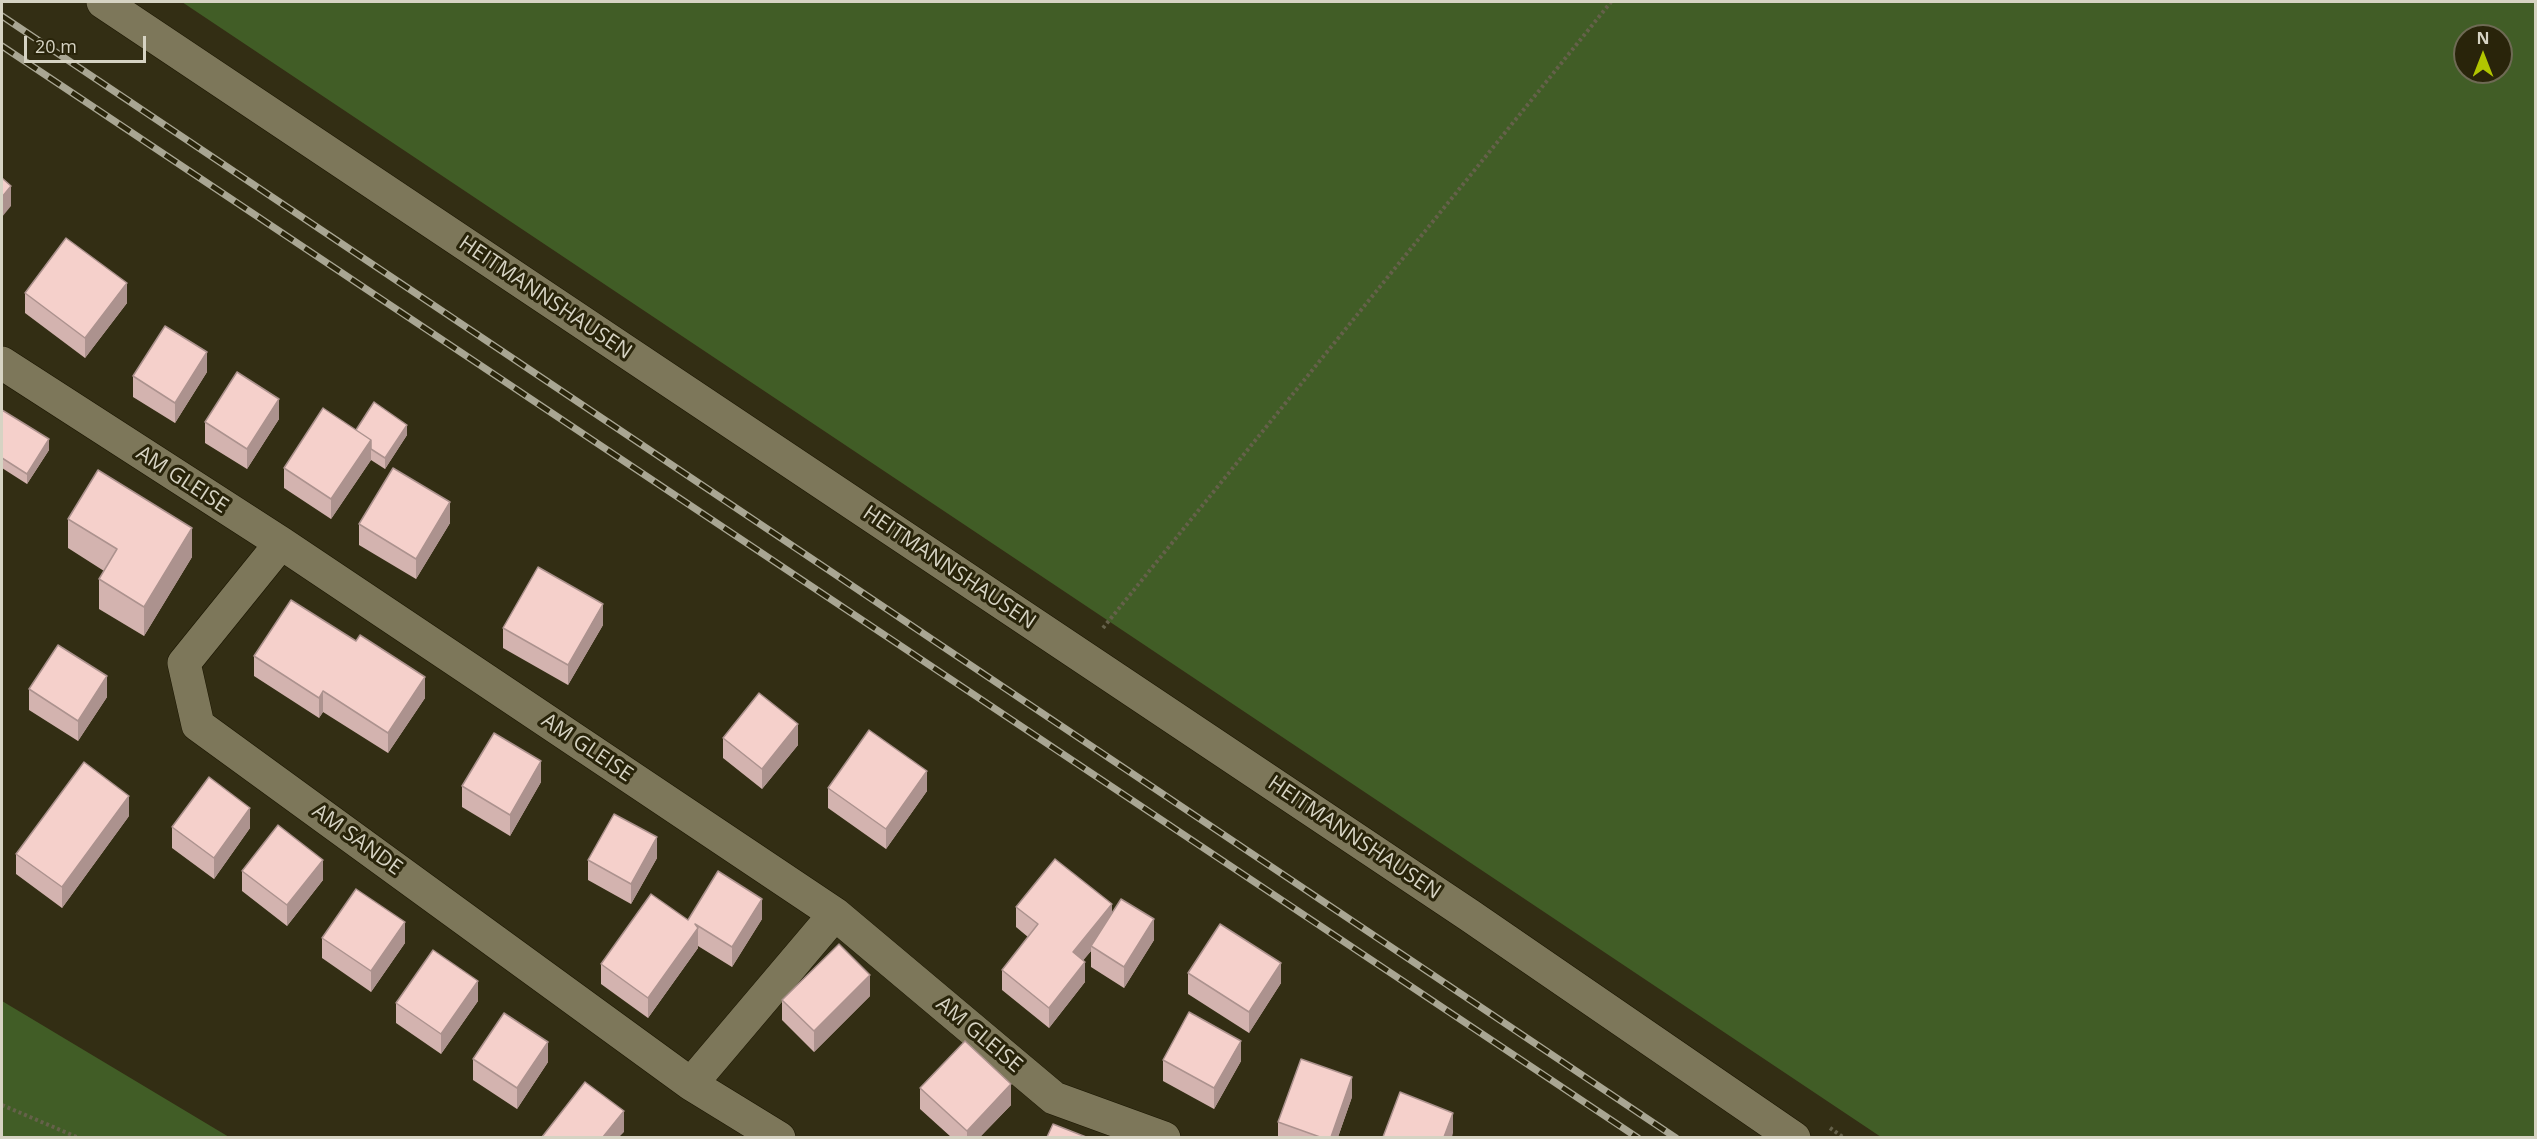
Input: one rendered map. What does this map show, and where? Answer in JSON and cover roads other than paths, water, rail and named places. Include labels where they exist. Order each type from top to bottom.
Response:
[{"type":"street","name":"HEITMANNSHAUSEN","points":[[103,2],[1469,915],[1794,1137]]},
{"type":"street","name":"AM GLEISE","points":[[2,363],[281,543],[835,914],[1054,1098],[1164,1137]]},
{"type":"street","name":"AM SANDE","points":[[281,543],[184,663],[198,724],[691,1084],[779,1137]]},
{"type":"street","points":[[691,1084],[835,914]]},
{"type":"railway","points":[[2,16],[1676,1138]]},
{"type":"railway","points":[[2,46],[1638,1138]]}]
